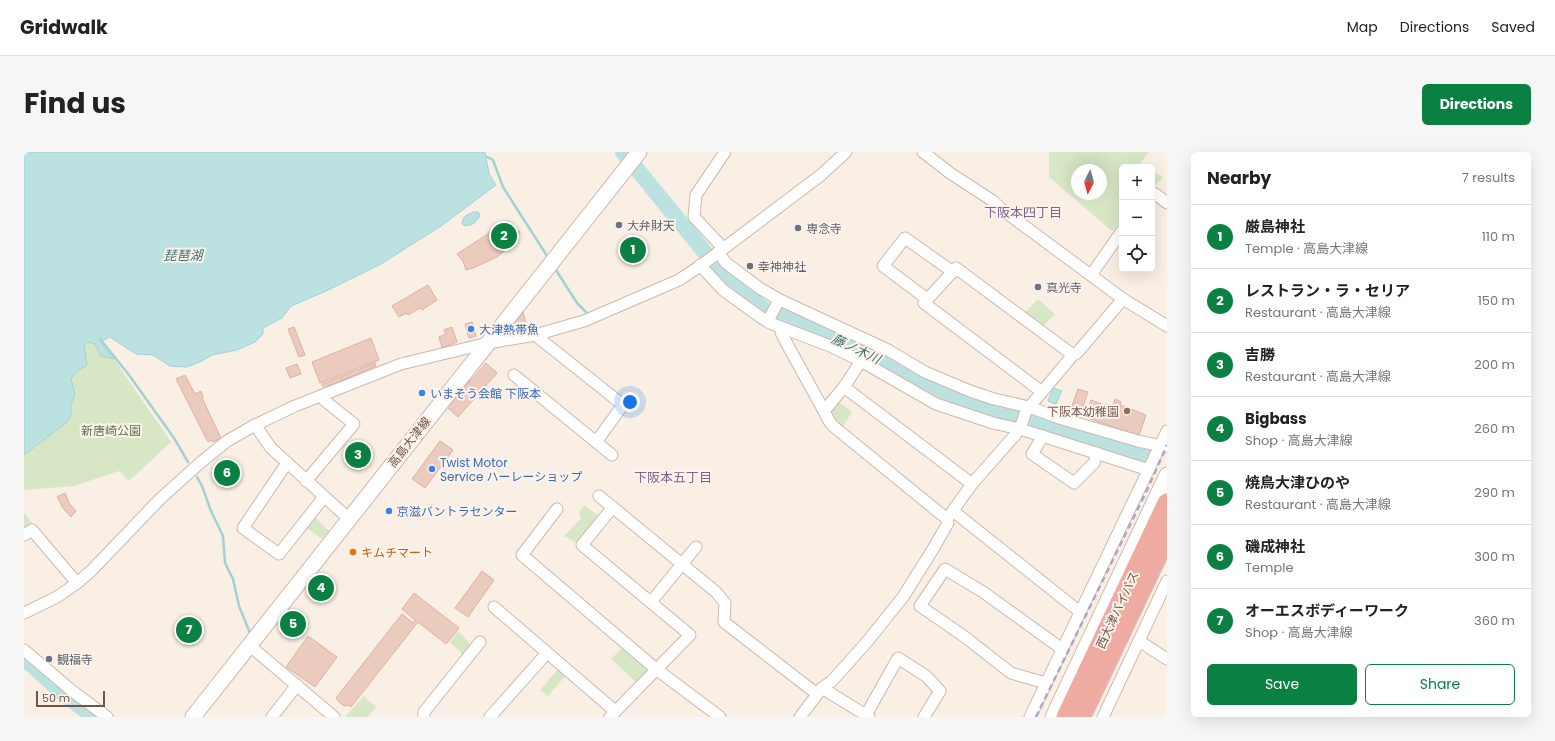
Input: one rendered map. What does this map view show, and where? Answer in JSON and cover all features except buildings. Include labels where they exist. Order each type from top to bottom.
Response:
[{"type":"highway","name":"西大津バイパス","points":[[1066,717],[1167,503]]},
{"type":"highway","name":"西大津バイパス","points":[[1081,717],[1167,536]]},
{"type":"main road","name":"高島大津線","points":[[193,717],[638,152]]},
{"type":"main road","points":[[1054,717],[1166,482]]},
{"type":"main road","points":[[1091,717],[1107,702],[1167,557]]},
{"type":"street","points":[[725,152],[696,195],[694,217],[726,263],[740,275],[778,300],[857,334],[931,375],[988,397],[1027,409],[1124,437],[1164,446]]},
{"type":"street","points":[[24,614],[57,597],[77,584],[165,494],[227,441],[255,425],[401,364],[488,343],[535,335],[584,321],[679,280],[719,252],[821,175],[846,152]]},
{"type":"street","points":[[923,152],[950,173],[993,201],[1000,208],[1123,299],[1167,326]]},
{"type":"street","points":[[1155,194],[1167,203]]},
{"type":"street","points":[[1091,275],[1119,235]]},
{"type":"street","points":[[927,299],[883,266],[905,238],[952,272]]},
{"type":"street","points":[[702,264],[708,275],[723,290],[768,322],[830,346],[861,361],[936,404],[993,423],[1020,427],[1097,453],[1148,472],[1166,482]]},
{"type":"street","points":[[1042,392],[924,303],[927,299],[956,268],[1073,355]]},
{"type":"street","points":[[800,717],[820,691],[832,681],[866,643],[903,596],[933,549],[948,523],[950,515],[972,484],[1016,434],[1027,409],[1123,299]]},
{"type":"street","points":[[768,322],[778,300]]},
{"type":"street","points":[[781,327],[781,332],[787,344],[829,421],[834,426],[1080,612]]},
{"type":"street","points":[[535,335],[623,405],[596,442]]},
{"type":"street","points":[[824,411],[844,387],[861,361]]},
{"type":"street","points":[[516,381],[612,455]]},
{"type":"street","points":[[844,387],[972,484]]},
{"type":"street","points":[[306,481],[354,424],[324,400],[322,396]]},
{"type":"street","points":[[255,425],[271,448],[349,519]]},
{"type":"street","points":[[1030,717],[1148,472],[1164,446],[1167,431]]},
{"type":"street","points":[[1043,436],[1032,454],[1074,483],[1094,463],[1097,453]]},
{"type":"street","points":[[287,463],[243,528],[279,554],[324,497]]},
{"type":"street","points":[[599,496],[716,592],[725,603],[724,622],[820,691],[867,716],[898,658],[926,676],[940,691],[924,717]]},
{"type":"street","points":[[494,607],[547,653],[612,714],[690,635],[582,545],[613,507]]},
{"type":"street","points":[[557,509],[522,556],[656,669],[720,717]]},
{"type":"street","points":[[24,535],[32,530],[77,584]]},
{"type":"street","points":[[651,602],[696,547]]},
{"type":"street","points":[[920,606],[945,570],[983,592],[1062,648]]},
{"type":"street","points":[[1102,717],[1107,702],[1138,641],[1163,598],[1167,581]]},
{"type":"street","points":[[903,596],[965,637],[1011,673],[1046,683]]},
{"type":"street","points":[[1138,641],[1167,659]]},
{"type":"street","points":[[424,717],[424,712],[480,642]]},
{"type":"street","points":[[249,646],[297,685],[327,715]]},
{"type":"street","points":[[24,650],[71,690],[107,717]]},
{"type":"street","points":[[490,717],[547,653]]},
{"type":"street","points":[[272,717],[297,685]]},
{"type":"green space","points":[[1049,152],[1149,152],[1140,164],[1119,164],[1119,224],[1112,231],[1076,200],[1107,200],[1107,164],[1071,164],[1071,196],[1049,177]]},
{"type":"green space","points":[[1155,173],[1163,177],[1155,186]]},
{"type":"green space","points":[[1038,299],[1055,314],[1042,327],[1024,314]]},
{"type":"green space","name":"新唐崎公園","points":[[88,342],[95,344],[101,356],[114,359],[171,442],[129,481],[119,471],[74,486],[24,490],[24,455],[66,423],[71,416],[71,405],[75,395],[71,379],[77,371],[87,365],[84,346]]},
{"type":"green space","points":[[836,400],[852,412],[842,428],[826,411]]},
{"type":"green space","points":[[584,505],[600,517],[579,544],[564,536],[581,518],[579,513]]},
{"type":"green space","points":[[24,513],[34,525],[24,531]]},
{"type":"green space","points":[[314,516],[329,531],[322,539],[304,526]]},
{"type":"green space","points":[[458,631],[471,645],[463,655],[450,642]]},
{"type":"green space","points":[[623,647],[651,669],[636,682],[611,659]]},
{"type":"green space","points":[[559,668],[567,674],[548,696],[540,690]]},
{"type":"green space","points":[[364,696],[376,707],[368,717],[345,717]]},
{"type":"water","name":"琵琶湖","points":[[24,152],[485,152],[489,174],[496,185],[441,226],[381,264],[326,291],[291,306],[282,318],[263,328],[263,334],[255,342],[237,350],[212,355],[200,362],[186,367],[170,366],[153,355],[136,354],[110,337],[102,341],[103,346],[114,359],[101,356],[95,344],[88,342],[84,346],[87,365],[77,371],[71,379],[75,395],[71,405],[71,416],[66,423],[24,455]]},
{"type":"water","points":[[473,212],[478,212],[480,215],[477,220],[472,225],[463,225],[462,223],[464,217]]},
{"type":"water","points":[[1053,388],[1062,391],[1056,404],[1048,401]]},
{"type":"waterway","name":"藤ノ木川","points":[[623,152],[707,255],[722,278],[768,312],[811,327],[969,403],[1150,457]]},
{"type":"waterway","points":[[487,157],[493,160],[503,187],[549,259]]},
{"type":"waterway","points":[[554,267],[577,303],[589,315]]},
{"type":"waterway","points":[[100,339],[129,375],[174,438],[188,462]]},
{"type":"waterway","points":[[197,477],[223,536],[225,563],[233,579],[239,606],[250,633]]},
{"type":"waterway","points":[[24,658],[64,694],[94,717]]},
{"type":"waterway","points":[[258,659],[269,669]]},
{"type":"railway","points":[[1036,717],[1148,488],[1167,445]]},
{"type":"place","name":"大弁財天","points":[[619,225]]},
{"type":"place","name":"専念寺","points":[[798,228]]},
{"type":"place","name":"レストラン・ラ・セリア","points":[[504,236]]},
{"type":"place","name":"厳島神社","points":[[633,250]]},
{"type":"place","name":"幸神神社","points":[[750,266]]},
{"type":"place","name":"真光寺","points":[[1038,287]]},
{"type":"place","name":"大津熱帯魚","points":[[471,329]]},
{"type":"place","name":"いまそう会館 下阪本","points":[[422,393]]},
{"type":"place","name":"下阪本幼稚園","points":[[1127,411]]},
{"type":"place","name":"吉勝","points":[[358,455]]},
{"type":"place","name":"Twist Motor Service ハーレーショップ","points":[[432,469]]},
{"type":"place","name":"磯成神社","points":[[227,473]]},
{"type":"place","name":"京滋バントラセンター","points":[[389,511]]},
{"type":"place","name":"キムチマート","points":[[353,552]]},
{"type":"place","name":"Bigbass","points":[[321,588]]},
{"type":"place","name":"焼鳥大津ひのや","points":[[293,624]]},
{"type":"place","name":"オーエスボディーワーク","points":[[189,630]]},
{"type":"place","name":"観福寺","points":[[49,659]]},
{"type":"district","name":"下阪本四丁目","points":[[1023,212]]},
{"type":"district","name":"下阪本五丁目","points":[[673,477]]}]
